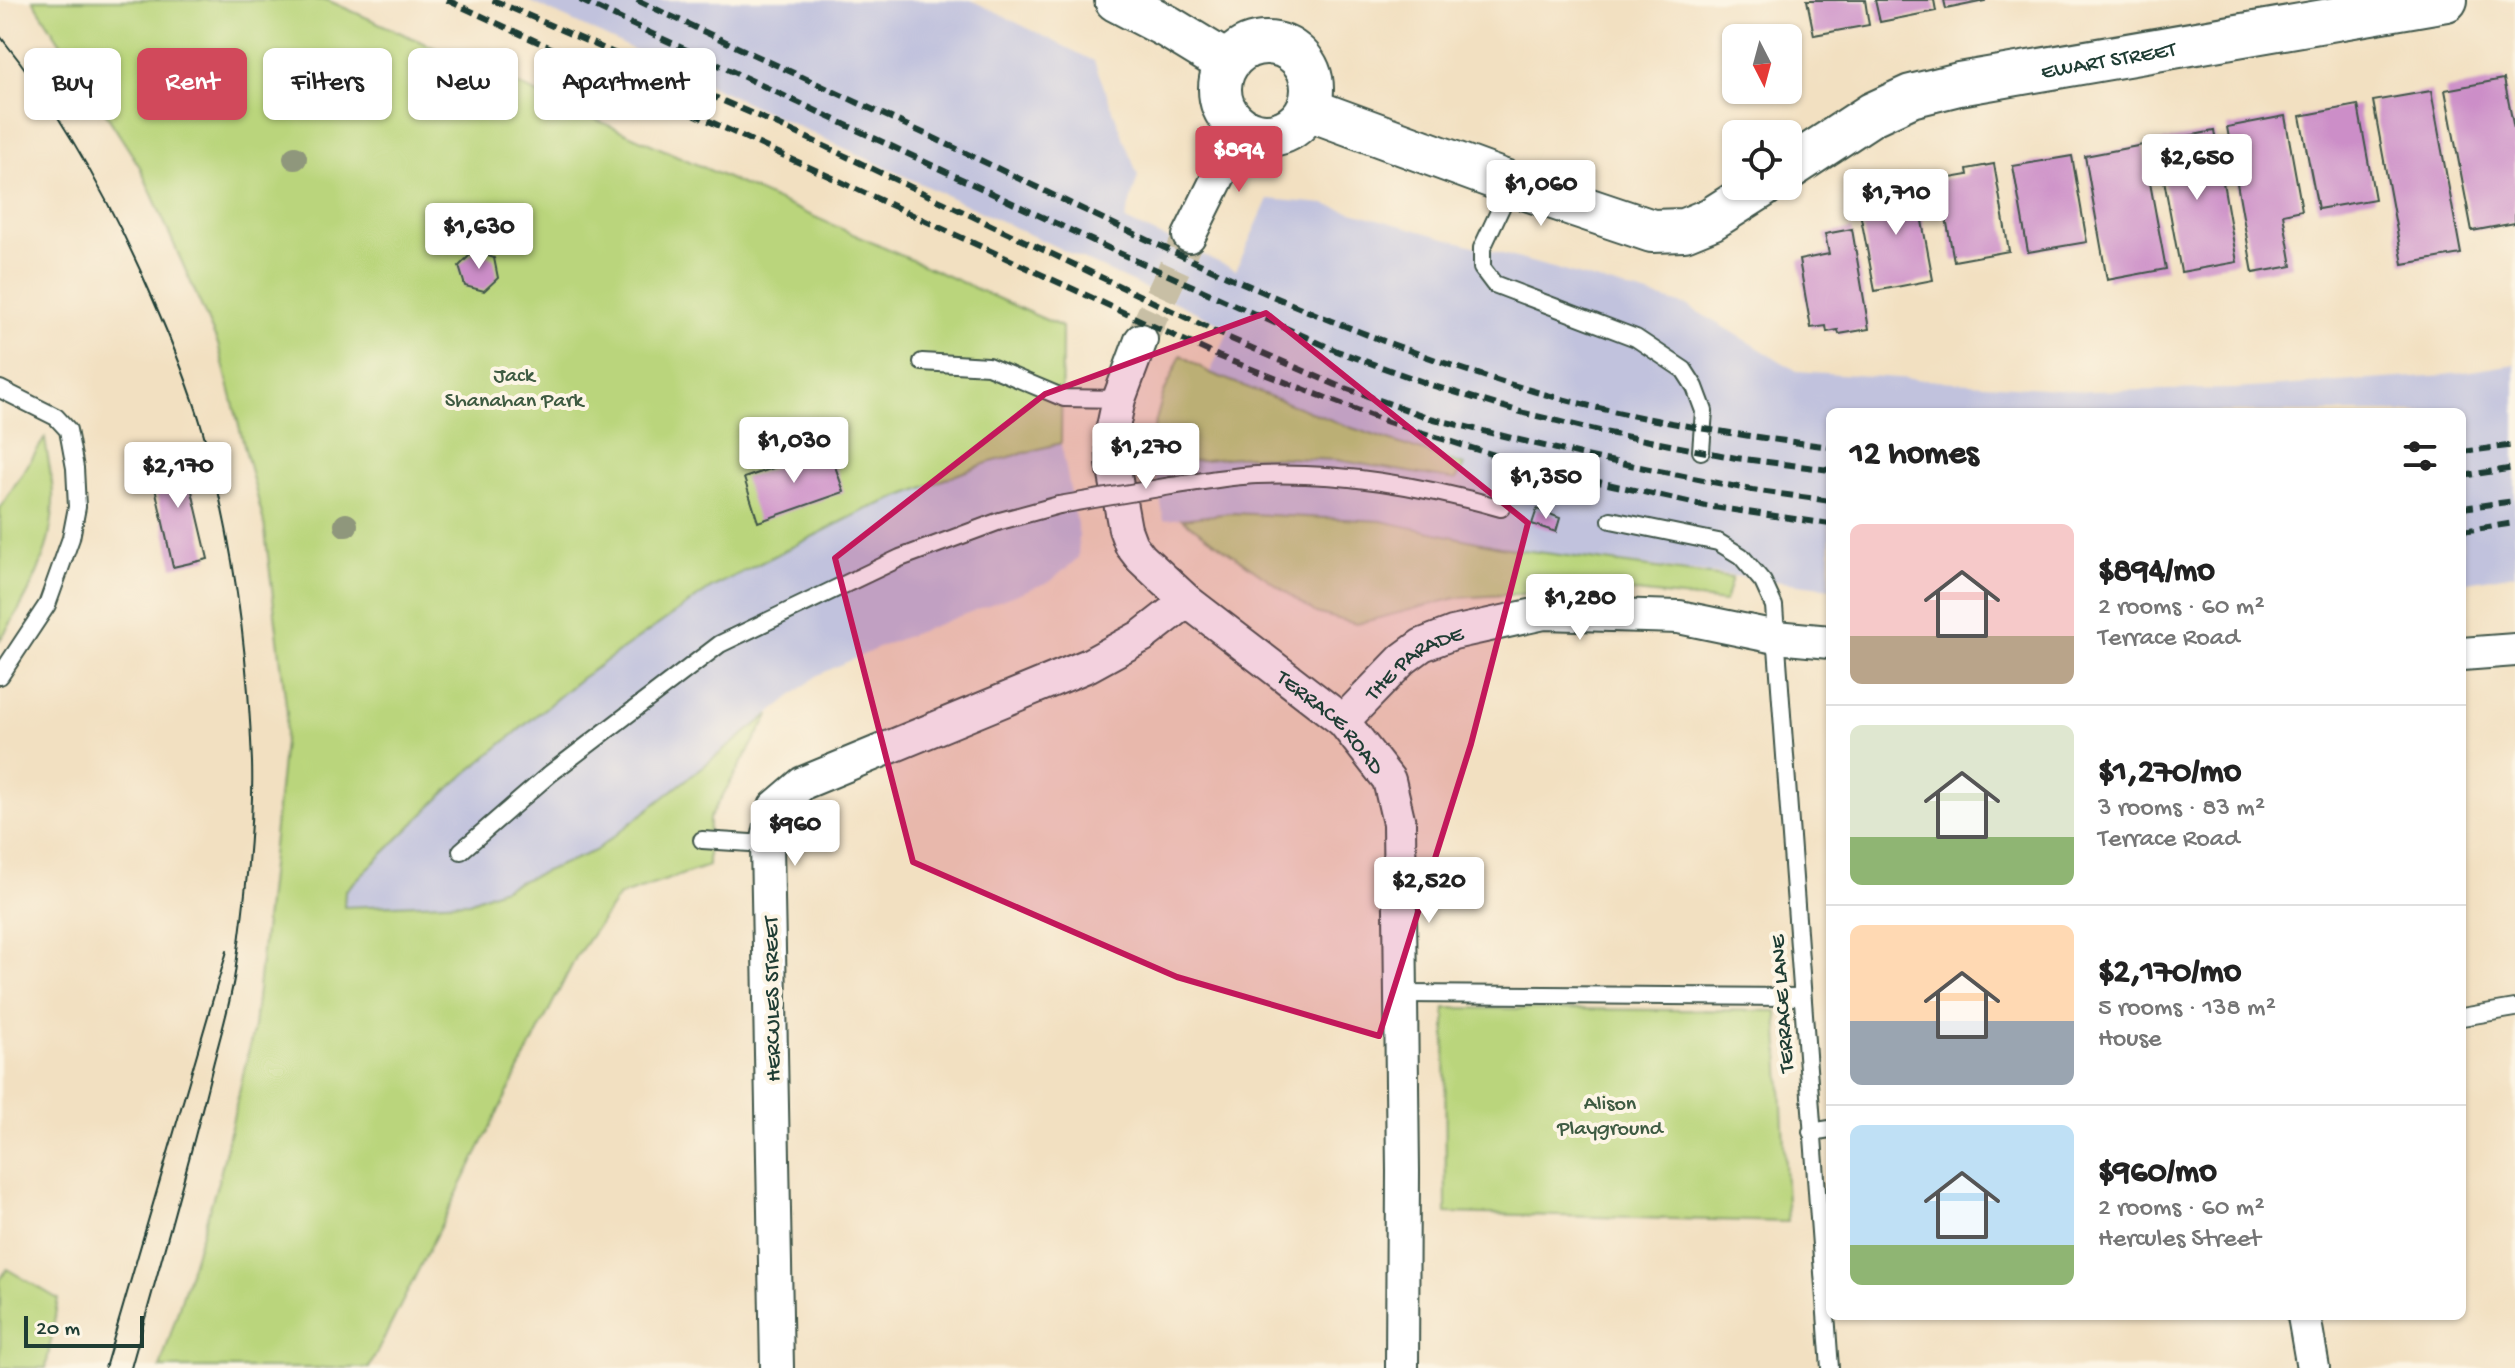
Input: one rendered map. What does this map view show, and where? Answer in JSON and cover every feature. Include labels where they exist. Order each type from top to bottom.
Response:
[{"type":"street","points":[[1116,0],[1227,63]]},
{"type":"street","name":"EWART STREET","points":[[1802,160],[1872,114],[1923,93],[1959,84],[2446,0]]},
{"type":"street","points":[[1267,42],[1282,45],[1306,64],[1312,94],[1308,109],[1286,131],[1272,135],[1242,129],[1225,111],[1221,99],[1219,87],[1227,63],[1238,52],[1252,45],[1267,42]]},
{"type":"street","points":[[1308,109],[1512,184],[1652,231],[1684,230],[1711,219],[1741,200]]},
{"type":"street","points":[[1189,236],[1242,129]]},
{"type":"street","name":"TERRACE ROAD","points":[[1141,340],[1119,399],[1112,432],[1113,464],[1131,545],[1187,601],[1343,721],[1389,780],[1399,823],[1402,1368]]},
{"type":"street","name":"HERCULES STREET","points":[[777,1368],[767,844],[775,807],[803,783],[1089,665],[1142,636],[1187,601]]},
{"type":"street","name":"THE PARADE","points":[[1343,721],[1403,659],[1422,645],[1453,633],[1544,613],[1679,617],[1776,637],[1826,642]]},
{"type":"street","points":[[2466,654],[2515,650]]},
{"type":"street","points":[[2305,1320],[2313,1368]]},
{"type":"lane","points":[[1512,184],[1482,248],[1482,268],[1494,284],[1636,338],[1684,370],[1695,387],[1704,411],[1701,451]]},
{"type":"lane","points":[[922,362],[988,366],[1064,398],[1119,399]]},
{"type":"lane","points":[[0,389],[56,417],[68,430],[75,468],[77,507],[71,538],[47,605],[0,676]]},
{"type":"lane","points":[[461,851],[551,773],[720,644],[900,558],[1000,521],[1059,505],[1256,475],[1370,478],[1440,491],[1501,508]]},
{"type":"lane","name":"TERRACE LANE","points":[[1611,520],[1718,542],[1741,556],[1763,582],[1774,606],[1826,1318]]},
{"type":"lane","points":[[702,840],[767,844]]},
{"type":"lane","points":[[1402,994],[1801,997]]},
{"type":"lane","points":[[2466,1016],[2515,1008]]},
{"type":"lane","points":[[1811,1132],[1826,1130]]},
{"type":"lane","name":"TERRACE LANE","points":[[1826,1320],[1830,1368]]},
{"type":"highlighted area","points":[[1266,313],[1528,523],[1471,744],[1379,1036],[1177,977],[913,862],[835,558],[1045,394]]},
{"type":"shaded area","points":[[527,0],[971,0],[1094,61],[1138,176],[1125,220],[1236,270],[1268,199],[1324,204],[1688,306],[1797,371],[2086,391],[2236,389],[2445,375],[2515,364],[2515,574],[2466,582],[2466,408],[1826,408],[1826,588],[1500,547],[1381,521],[1231,513],[1164,520],[1154,465],[1246,456],[1337,460],[1456,480],[1464,466],[1352,428],[1210,373],[1230,328],[716,88],[716,48],[630,48]]},
{"type":"shaded area","points":[[1061,443],[1079,535],[1078,558],[1051,581],[887,644],[818,675],[595,851],[469,902],[344,907],[345,891],[455,783],[580,679],[711,588],[865,510],[987,463]]},
{"type":"green space","name":"Jack Shanahan Park","points":[[33,0],[327,0],[435,48],[408,48],[408,120],[518,120],[518,85],[534,92],[534,120],[597,120],[1062,327],[1061,443],[987,463],[865,510],[711,588],[580,679],[455,783],[345,891],[344,907],[469,902],[595,851],[770,714],[709,819],[708,866],[619,896],[576,957],[369,1368],[160,1368],[220,1175],[254,1027],[287,713],[264,523],[218,344],[140,167],[110,120],[121,120],[121,48],[64,48]]},
{"type":"green space","points":[[1181,355],[1210,373],[1352,428],[1464,465],[1456,480],[1337,460],[1246,456],[1154,465],[1152,435],[1163,395]]},
{"type":"green space","points":[[45,438],[53,494],[50,533],[30,589],[0,640],[0,508]]},
{"type":"green space","points":[[1231,513],[1381,521],[1500,547],[1732,578],[1725,602],[1627,591],[1567,591],[1456,598],[1356,624],[1316,613],[1182,519]]},
{"type":"green space","name":"Alison Playground","points":[[1445,1008],[1777,1011],[1788,1222],[1446,1213]]},
{"type":"green space","points":[[7,1269],[58,1299],[46,1368],[0,1368],[0,1280]]},
{"type":"building","points":[[1807,0],[1865,0],[1869,25],[1814,35]]},
{"type":"building","points":[[1875,0],[1934,0],[1936,11],[1880,22]]},
{"type":"building","points":[[1944,0],[1985,0],[1985,1],[1946,9]]},
{"type":"building","points":[[2504,79],[2515,134],[2515,223],[2472,231],[2445,90]]},
{"type":"building","points":[[2431,91],[2461,254],[2403,264],[2373,101]]},
{"type":"building","points":[[2358,105],[2375,199],[2318,209],[2300,116]]},
{"type":"building","points":[[2285,116],[2302,210],[2283,214],[2292,266],[2253,273],[2227,127]]},
{"type":"building","points":[[2214,131],[2237,262],[2181,272],[2157,142]]},
{"type":"building","points":[[2143,145],[2166,269],[2107,280],[2085,156]]},
{"type":"building","points":[[2072,156],[2087,242],[2028,252],[2013,166]]},
{"type":"building","points":[[1994,164],[2009,251],[1954,261],[1939,180],[1968,175],[1967,169]]},
{"type":"building","points":[[1914,178],[1933,280],[1875,291],[1858,202],[1888,197],[1885,184]]},
{"type":"building","points":[[1852,229],[1869,329],[1839,334],[1838,330],[1827,332],[1826,326],[1811,328],[1799,260],[1829,254],[1825,234]]},
{"type":"building","points":[[474,251],[494,258],[498,278],[484,291],[465,286],[459,266]]},
{"type":"building","points":[[829,449],[844,492],[758,522],[744,478]]},
{"type":"building","points":[[183,453],[208,559],[173,567],[149,461]]},
{"type":"building","points":[[1537,509],[1560,518],[1556,532],[1532,524]]},
{"type":"tunnel","points":[[1141,340],[1189,236]]},
{"type":"tram line","points":[[0,36],[45,97],[85,161],[137,262],[179,362],[213,469],[243,636],[252,762],[251,814],[235,973],[193,1144],[131,1368]]},
{"type":"tram line","points":[[105,1368],[227,951]]},
{"type":"railway","points":[[447,0],[1218,356],[1388,422],[1536,468],[1706,506],[1826,523]]},
{"type":"railway","points":[[493,0],[801,135],[1227,337],[1336,385],[1430,418],[1581,455],[1752,490],[1826,500]]},
{"type":"railway","points":[[580,0],[1119,253],[1337,351],[1434,386],[1524,413],[1736,458],[1826,469]]},
{"type":"railway","points":[[637,0],[1181,255],[1319,316],[1390,343],[1533,391],[1606,410],[1718,431],[1826,446]]},
{"type":"railway","points":[[2466,451],[2515,445]]},
{"type":"railway","points":[[2466,475],[2515,468]]},
{"type":"railway","points":[[2466,507],[2515,501]]},
{"type":"railway","points":[[2466,530],[2515,523]]}]
